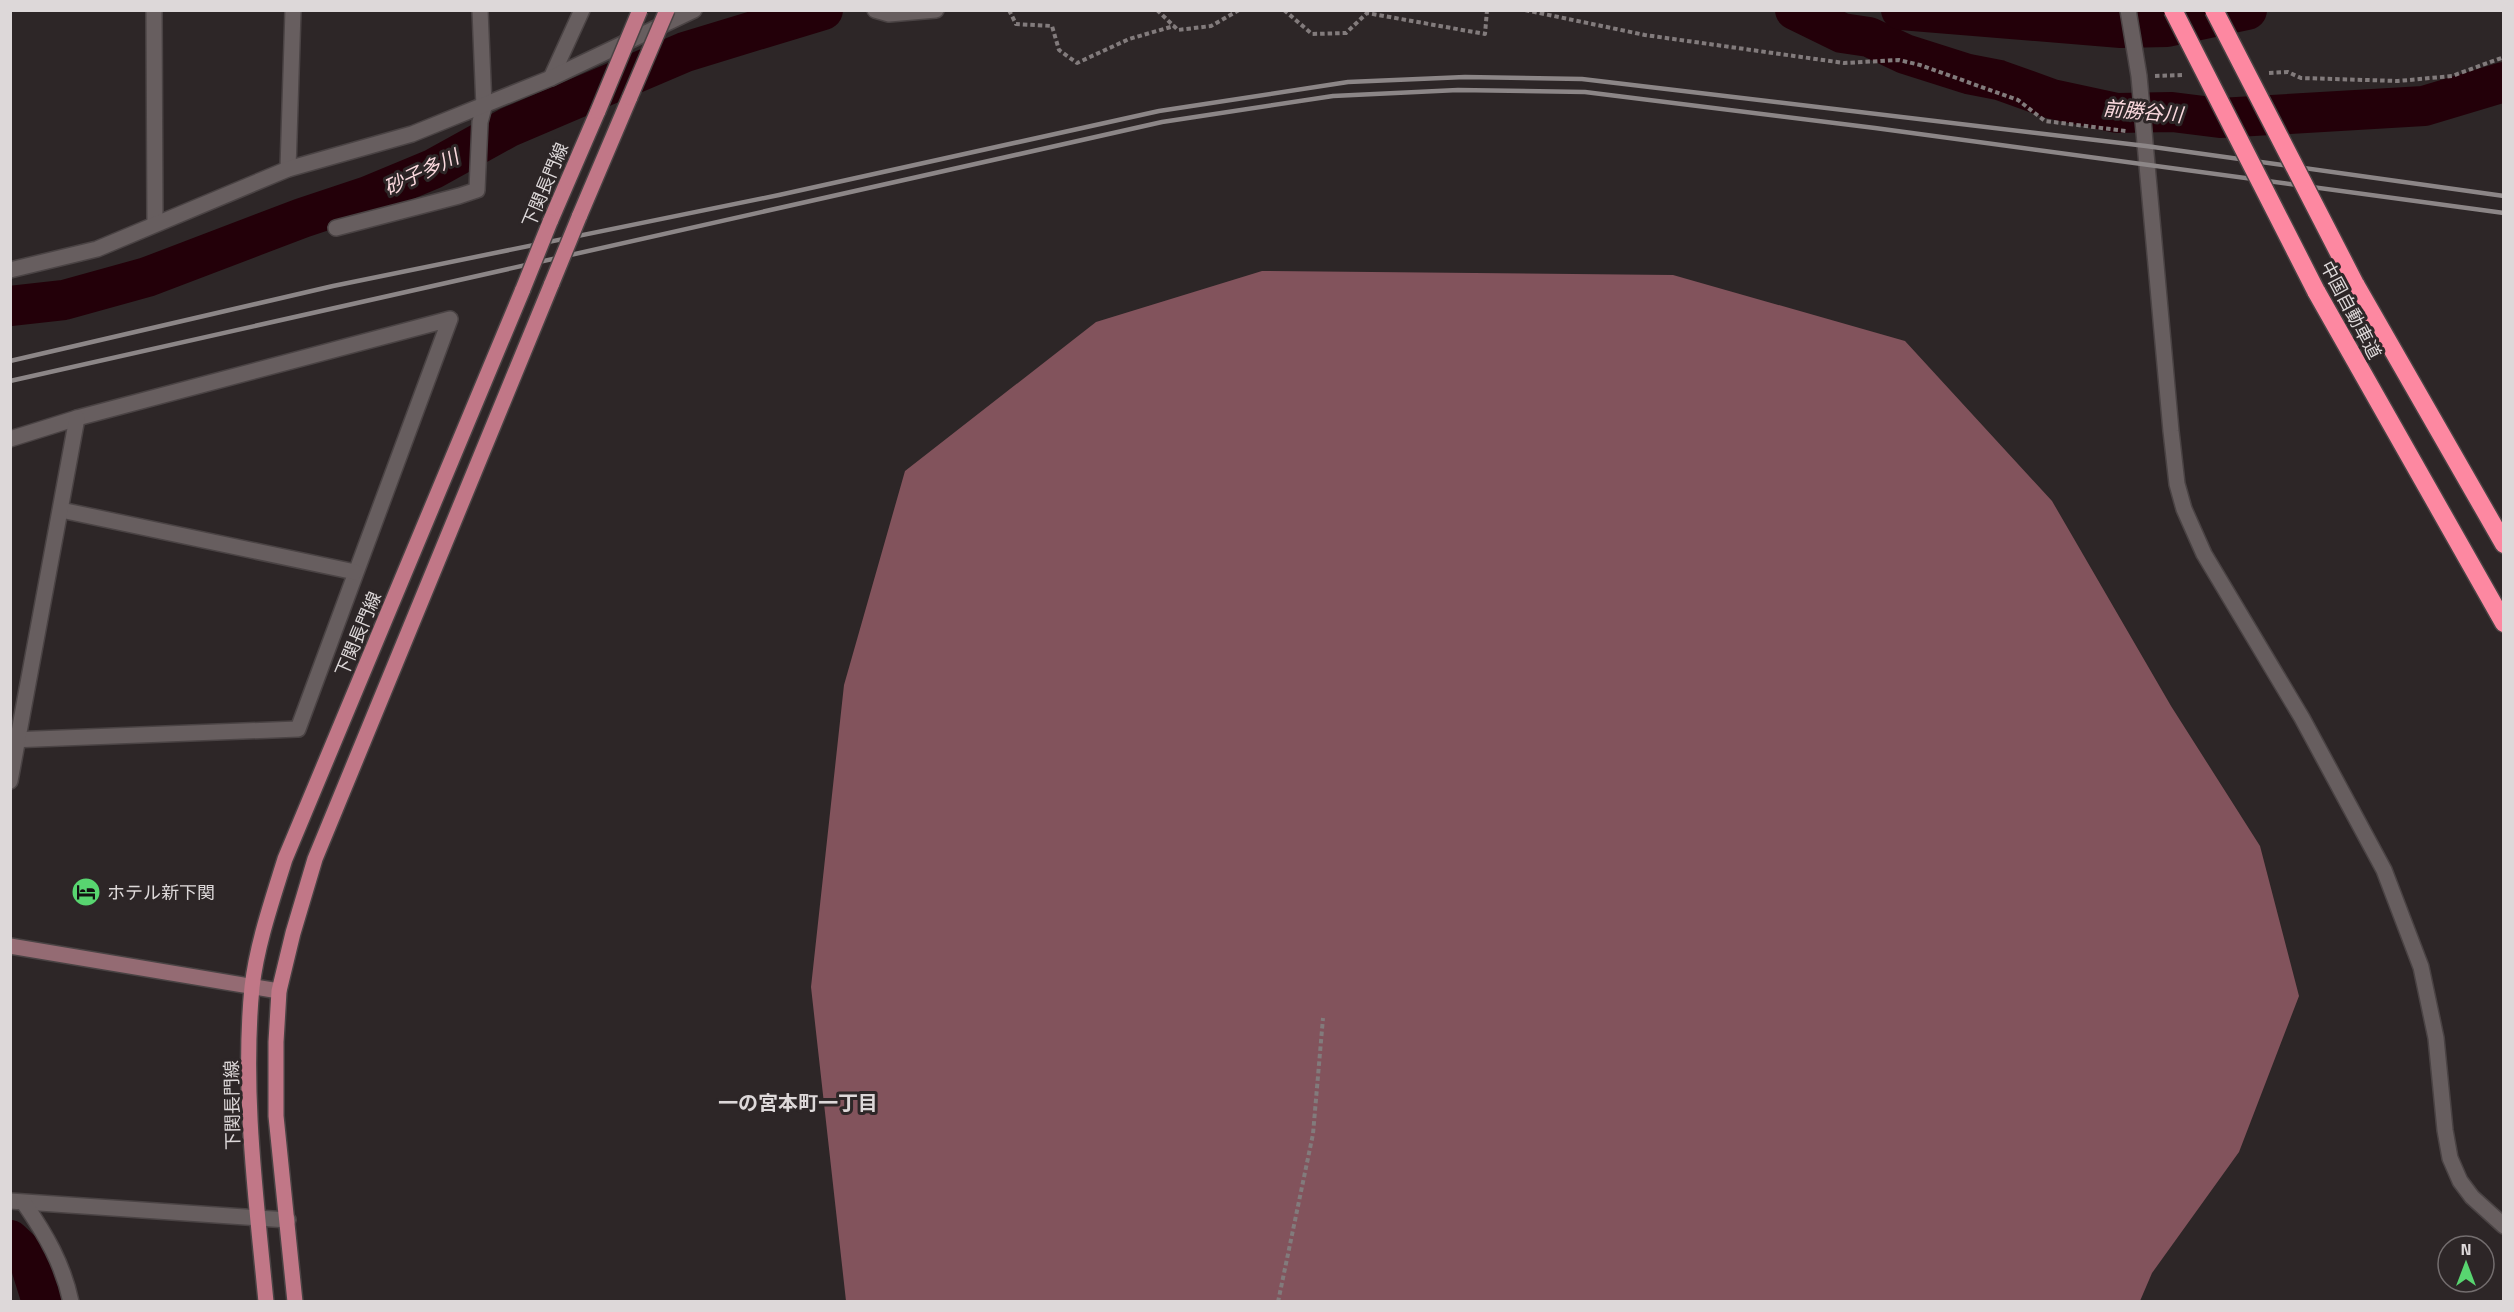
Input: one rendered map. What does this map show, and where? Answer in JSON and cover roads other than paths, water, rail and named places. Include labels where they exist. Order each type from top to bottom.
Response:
[{"type":"highway","name":"中国自動車道","points":[[2173,10],[2316,291],[2504,623]]},
{"type":"highway","name":"中国自動車道","points":[[2214,10],[2355,284],[2504,544]]},
{"type":"main road","name":"下関長門線","points":[[266,1302],[249,1121],[252,986],[266,924],[285,859],[640,10]]},
{"type":"main road","points":[[296,1302],[276,1116],[279,991],[293,933],[315,859],[579,217],[667,10]]},
{"type":"street","points":[[154,10],[155,224]]},
{"type":"street","points":[[288,169],[293,10]]},
{"type":"street","points":[[336,228],[477,190],[480,122],[484,106],[480,10]]},
{"type":"street","points":[[551,78],[582,10]]},
{"type":"street","points":[[10,270],[97,249],[288,169],[412,134],[551,78],[694,10]]},
{"type":"street","points":[[875,10],[889,15],[936,10]]},
{"type":"street","points":[[2128,10],[2141,93],[2138,130],[2171,432],[2177,484],[2184,509],[2204,554],[2302,718],[2384,870],[2421,967],[2436,1038],[2450,1158],[2460,1180],[2472,1197],[2504,1226]]},
{"type":"street","points":[[10,439],[76,418],[450,319],[298,729],[14,740]]},
{"type":"street","points":[[10,781],[14,740],[61,510],[76,418]]},
{"type":"street","points":[[61,510],[355,572]]},
{"type":"street","points":[[10,945],[279,991]]},
{"type":"street","points":[[17,1202],[288,1220]]},
{"type":"street","points":[[17,1202],[50,1241],[65,1275],[71,1302]]},
{"type":"waterway","name":"砂子多川","points":[[10,306],[64,300],[147,277],[302,218],[368,196],[433,169],[509,127],[685,52],[823,10]]},
{"type":"waterway","name":"前勝谷川","points":[[1795,10],[1842,33],[1869,37],[1905,54],[1968,74],[1999,80],[2052,99],[2117,113],[2172,112],[2220,118],[2424,106],[2504,82]]},
{"type":"waterway","name":"砂子多川","points":[[1901,10],[2121,28],[2167,27],[2247,10]]},
{"type":"waterway","points":[[10,1240],[28,1257],[42,1302]]},
{"type":"railway","points":[[10,361],[333,286],[779,195],[1159,111],[1348,82],[1465,77],[1582,79],[2146,146],[2504,196]]},
{"type":"railway","points":[[10,381],[1162,122],[1333,96],[1458,90],[1585,92],[1875,128],[2504,213]]},
{"type":"place","name":"ホテル新下関","points":[[86,892]]},
{"type":"district","name":"一の宮本町一丁目","points":[[798,1102]]}]
